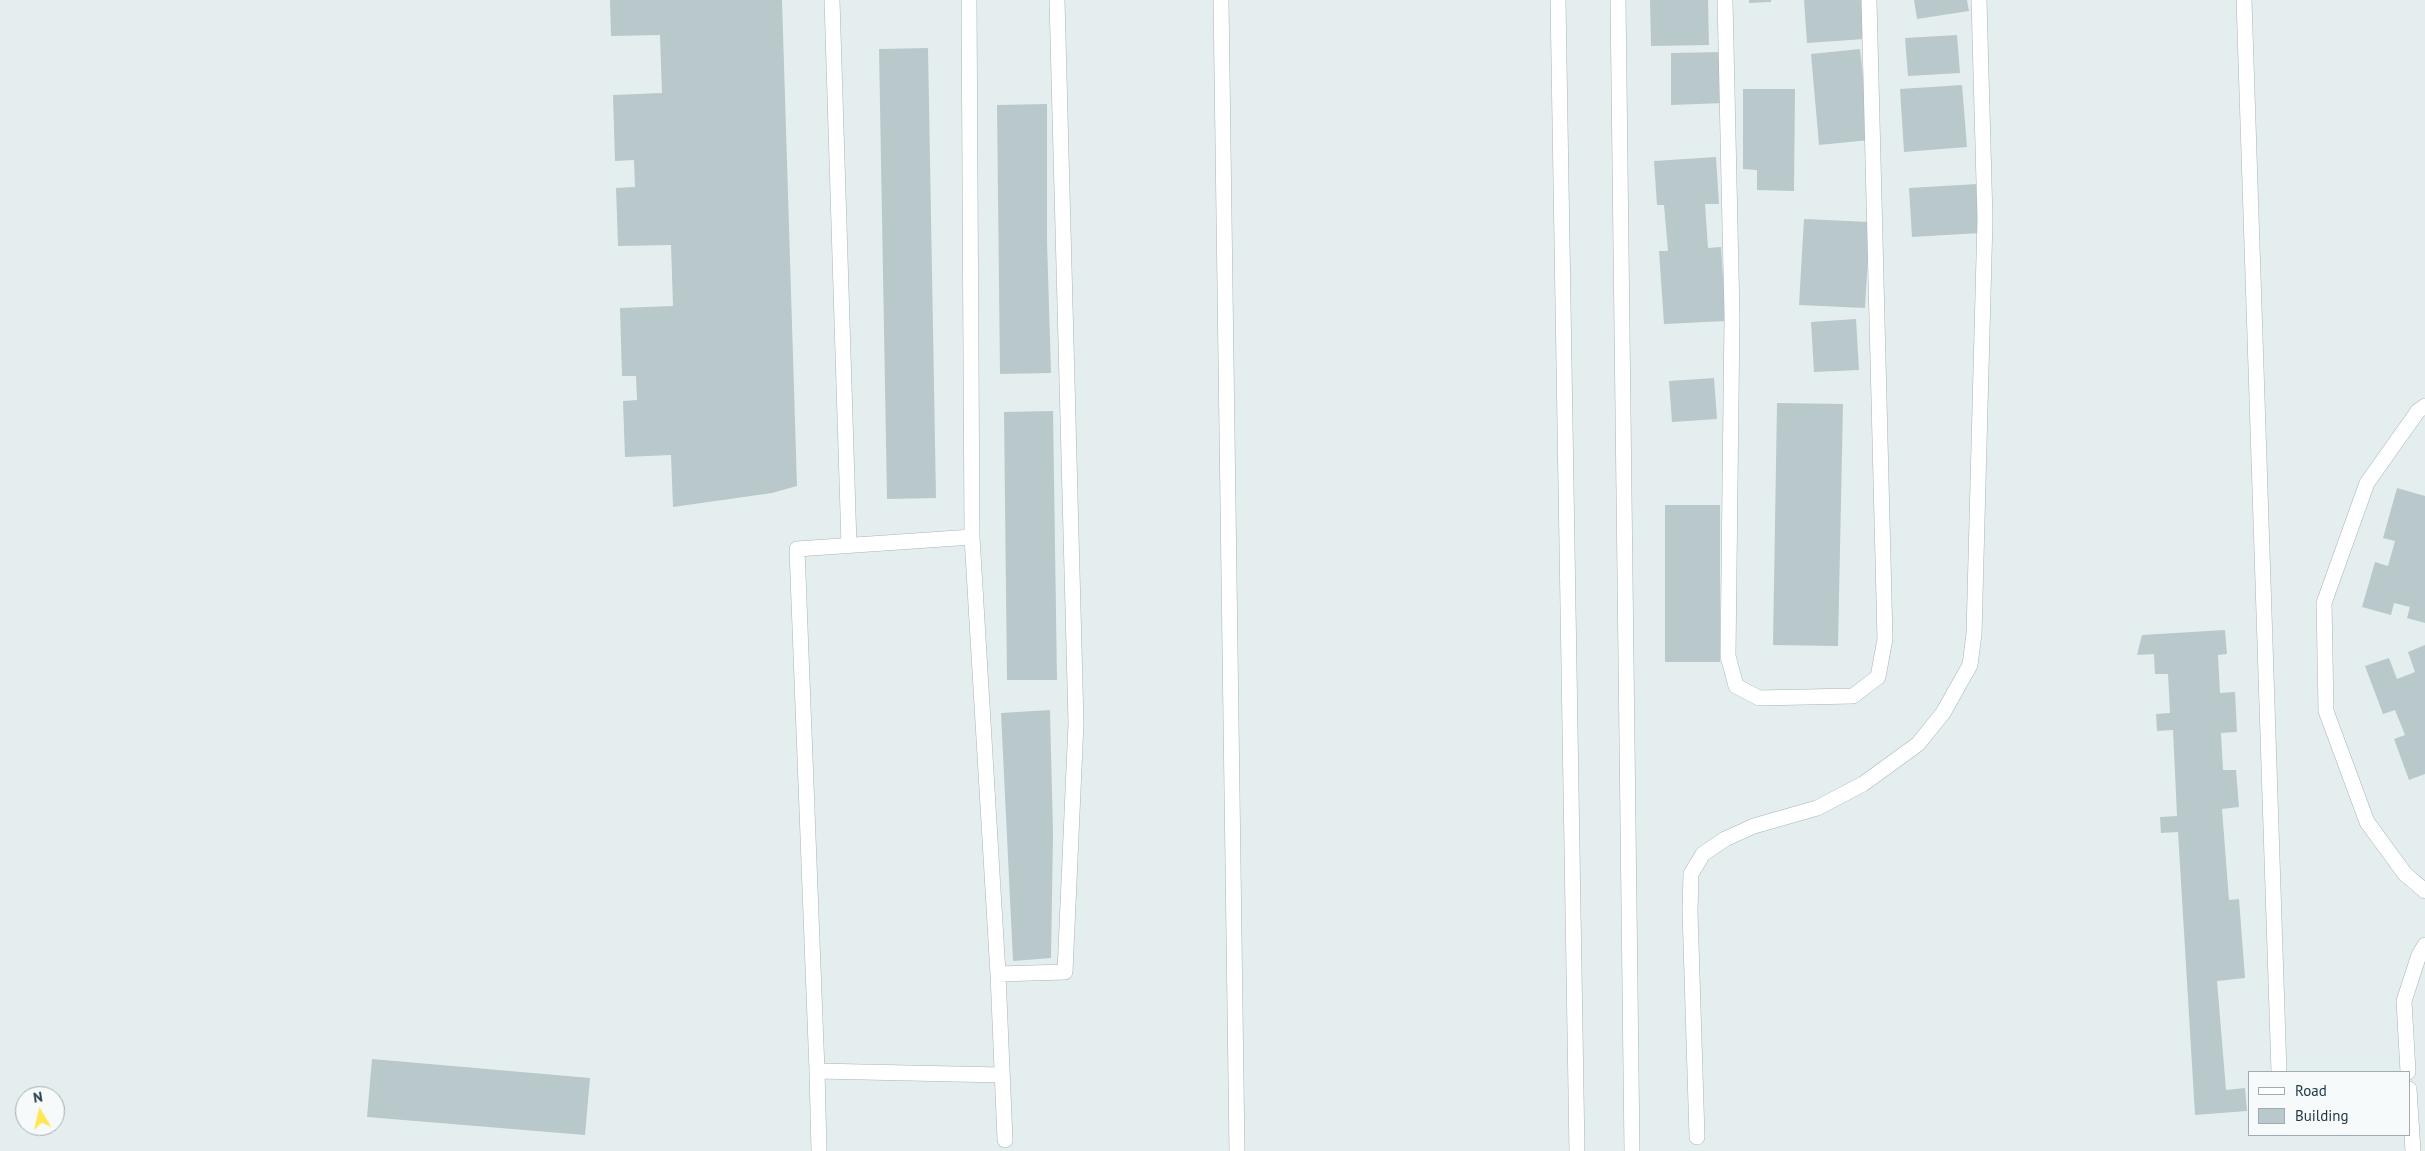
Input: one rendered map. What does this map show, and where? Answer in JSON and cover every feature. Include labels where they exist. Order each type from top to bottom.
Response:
[{"type":"street","points":[[832,0],[850,545]]},
{"type":"street","points":[[969,0],[972,537],[998,974],[1005,1140]]},
{"type":"street","points":[[998,974],[1065,972],[1076,722],[1058,0]]},
{"type":"street","points":[[1221,0],[1237,1151]]},
{"type":"street","points":[[1558,0],[1577,1151]]},
{"type":"street","points":[[1618,0],[1632,1151]]},
{"type":"street","points":[[1725,0],[1732,316],[1728,656],[1736,686],[1759,698],[1853,696],[1878,677],[1885,639],[1869,0]]},
{"type":"street","points":[[1697,1137],[1690,911],[1691,874],[1703,854],[1725,839],[1754,826],[1817,808],[1863,784],[1918,744],[1943,713],[1970,664],[1974,634],[1985,220],[1979,0]]},
{"type":"street","points":[[2244,0],[2279,1071]]},
{"type":"street","points":[[2425,406],[2418,411],[2367,483],[2324,603],[2326,711],[2367,822],[2405,874],[2425,891]]},
{"type":"street","points":[[819,1151],[798,549],[972,537]]},
{"type":"street","points":[[2408,1071],[2404,1002],[2419,956],[2425,945]]},
{"type":"street","points":[[817,1071],[1001,1075]]},
{"type":"street","points":[[2410,1110],[2412,1151]]},
{"type":"building","points":[[610,0],[782,0],[797,486],[772,493],[673,507],[671,455],[625,457],[623,401],[637,400],[636,376],[622,376],[620,308],[673,306],[671,245],[618,246],[616,188],[635,187],[634,160],[615,161],[613,95],[662,93],[660,35],[611,36]]},
{"type":"building","points":[[1650,0],[1708,0],[1709,45],[1651,46]]},
{"type":"building","points":[[1749,0],[1771,0],[1771,2],[1749,3]]},
{"type":"building","points":[[1804,0],[1861,0],[1864,39],[1807,43]]},
{"type":"building","points":[[1914,0],[1967,0],[1969,11],[1917,19]]},
{"type":"building","points":[[1957,35],[1960,73],[1908,76],[1905,38]]},
{"type":"building","points":[[928,48],[936,498],[887,499],[879,49]]},
{"type":"building","points":[[1860,49],[1870,140],[1819,145],[1811,54]]},
{"type":"building","points":[[1724,52],[1725,103],[1671,105],[1671,53]]},
{"type":"building","points":[[1962,85],[1967,147],[1904,152],[1900,89]]},
{"type":"building","points":[[1743,89],[1795,89],[1794,191],[1757,190],[1757,170],[1743,169]]},
{"type":"building","points":[[1047,104],[1047,240],[1051,373],[1000,374],[997,105]]},
{"type":"building","points":[[1716,157],[1719,204],[1705,204],[1708,248],[1721,247],[1726,321],[1664,324],[1659,251],[1668,251],[1664,205],[1657,205],[1654,161]]},
{"type":"building","points":[[1977,184],[1980,233],[1912,237],[1909,188]]},
{"type":"building","points":[[1804,219],[1870,222],[1865,308],[1799,305]]},
{"type":"building","points":[[1856,319],[1859,370],[1814,372],[1811,322]]},
{"type":"building","points":[[1714,378],[1717,419],[1672,422],[1669,381]]},
{"type":"building","points":[[1777,403],[1843,404],[1838,646],[1773,645]]},
{"type":"building","points":[[1053,411],[1057,680],[1007,680],[1004,412]]},
{"type":"building","points":[[2397,488],[2425,496],[2425,623],[2407,618],[2410,607],[2394,603],[2391,615],[2362,607],[2375,562],[2388,566],[2395,541],[2383,538]]},
{"type":"building","points":[[1665,505],[1720,505],[1720,662],[1665,662]]},
{"type":"building","points":[[2225,630],[2227,654],[2218,655],[2220,693],[2235,692],[2237,732],[2221,733],[2223,770],[2236,770],[2239,807],[2222,809],[2229,900],[2239,899],[2245,978],[2217,981],[2226,1090],[2245,1088],[2247,1111],[2195,1115],[2178,832],[2161,833],[2160,817],[2177,816],[2173,730],[2157,731],[2156,714],[2170,713],[2168,674],[2155,674],[2154,654],[2137,655],[2142,635]]},
{"type":"building","points":[[2425,645],[2425,774],[2409,780],[2394,739],[2405,735],[2395,710],[2383,714],[2365,666],[2389,658],[2397,679],[2415,672],[2408,652]]},
{"type":"building","points":[[1050,710],[1053,834],[1051,958],[1013,961],[1001,713]]},
{"type":"building","points":[[372,1059],[590,1078],[585,1135],[367,1117]]}]
